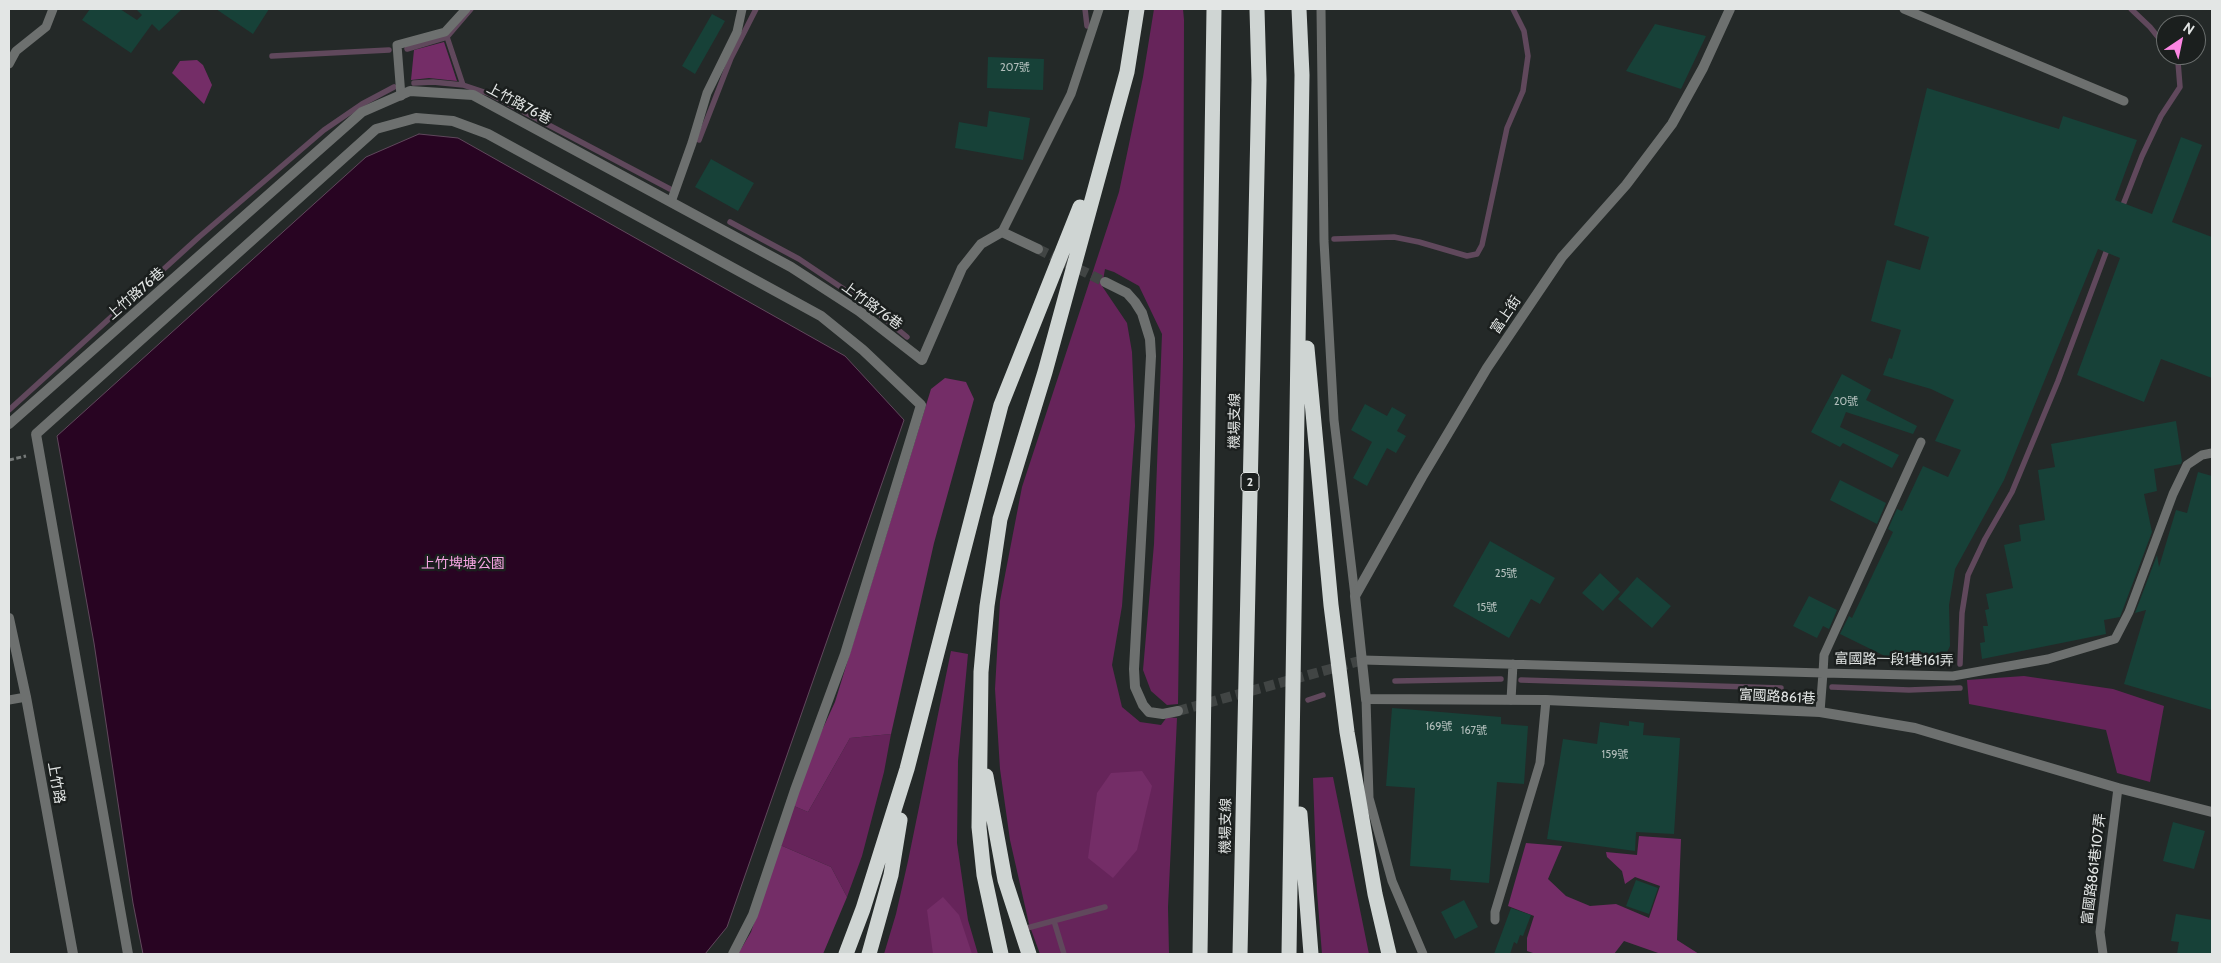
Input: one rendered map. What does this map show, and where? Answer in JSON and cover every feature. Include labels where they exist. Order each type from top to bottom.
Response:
[{"type":"highway","points":[[1001,954],[984,875],[979,827],[979,732],[987,606],[1000,519],[1045,372],[1126,72],[1137,9]]},
{"type":"highway","name":"機場支線","points":[[1200,954],[1214,9]]},
{"type":"highway","name":"機場支線","points":[[1240,954],[1259,80],[1257,9]]},
{"type":"highway","points":[[1289,954],[1302,75],[1299,9]]},
{"type":"highway","points":[[846,954],[864,909],[907,769],[1001,405],[1105,146]]},
{"type":"highway","points":[[1300,262],[1328,576],[1350,751],[1375,894],[1389,954]]},
{"type":"highway","points":[[1292,718],[1311,954]]},
{"type":"highway","points":[[979,732],[1005,880],[1029,954]]},
{"type":"highway","points":[[869,954],[891,875],[907,769]]},
{"type":"street","name":"富上街","points":[[1355,596],[1422,477],[1487,368],[1556,265],[1626,185],[1672,124],[1703,68],[1730,9]]},
{"type":"street","name":"上竹路76巷","points":[[9,424],[362,112],[410,91],[473,95],[791,267],[859,311],[922,360],[962,268],[981,244],[1002,232]]},
{"type":"street","points":[[128,954],[36,434],[376,129],[416,118],[453,121],[488,134],[821,316],[863,350],[921,406],[845,654],[795,790],[753,915],[733,954]]},
{"type":"street","points":[[1002,232],[1038,249]]},
{"type":"street","points":[[1106,282],[1127,293],[1135,302],[1142,313],[1150,339],[1151,356],[1134,669],[1135,687],[1143,705],[1149,712],[1163,714],[1178,710]]},
{"type":"street","points":[[1355,596],[1366,699]]},
{"type":"street","name":"上竹路","points":[[9,618],[26,697],[73,954]]},
{"type":"street","name":"富國路861巷","points":[[1366,699],[1546,700],[1820,712],[1915,728],[2118,788],[2212,812]]},
{"type":"lane","points":[[9,64],[16,51],[46,27],[53,9]]},
{"type":"lane","points":[[400,96],[397,45],[445,32],[466,9]]},
{"type":"lane","points":[[671,202],[707,94],[738,32],[742,9]]},
{"type":"lane","points":[[1002,232],[1071,94],[1099,9]]},
{"type":"lane","points":[[1321,9],[1324,240],[1334,420],[1355,596]]},
{"type":"lane","points":[[1904,9],[2124,101]]},
{"type":"lane","name":"富國路一段1巷161弄","points":[[1921,442],[1824,655],[1823,673],[1953,676],[2048,659],[2115,639],[2129,612],[2173,494],[2187,465],[2202,454],[2212,453]]},
{"type":"lane","points":[[1363,660],[1823,673],[1820,712]]},
{"type":"lane","points":[[1511,700],[1513,664]]},
{"type":"lane","points":[[9,700],[26,697]]},
{"type":"lane","points":[[1366,699],[1369,798],[1392,881],[1423,954]]},
{"type":"lane","points":[[1495,920],[1495,912],[1540,763],[1546,700]]},
{"type":"lane","name":"富國路861巷107弄","points":[[2103,954],[2100,932],[2118,788]]},
{"type":"shaded area","points":[[1154,9],[1183,9],[1184,20],[1183,358],[1178,704],[1167,705],[1151,691],[1143,670],[1154,544],[1162,334],[1139,286],[1105,269],[1102,286],[1127,323],[1132,352],[1135,426],[1122,606],[1112,665],[1122,707],[1140,722],[1161,725],[1167,717],[1177,718],[1168,907],[1169,954],[1040,954],[1029,924],[1010,840],[1000,769],[995,689],[1000,601],[1022,487],[1119,192],[1143,77]]},
{"type":"shaded area","points":[[444,42],[457,81],[429,78],[411,80],[414,50]]},
{"type":"shaded area","points":[[197,60],[203,65],[212,85],[204,104],[172,73],[180,61]]},
{"type":"shaded area","name":"上竹埤塘公園","points":[[419,134],[458,138],[845,356],[904,420],[727,927],[705,954],[143,954],[133,903],[94,643],[57,436],[366,157]]},
{"type":"shaded area","points":[[945,378],[966,382],[974,399],[934,543],[891,734],[850,738],[808,812],[794,806],[806,765],[835,702],[931,389]]},
{"type":"shaded area","points":[[951,651],[968,654],[958,761],[957,843],[968,920],[978,954],[884,954],[896,914],[908,861]]},
{"type":"shaded area","points":[[2024,676],[2113,689],[2164,706],[2150,782],[2117,773],[2106,730],[1969,704],[1967,680]]},
{"type":"shaded area","points":[[891,734],[884,772],[862,856],[847,897],[831,867],[780,845],[794,806],[808,812],[850,738]]},
{"type":"shaded area","points":[[1142,771],[1152,786],[1137,850],[1113,878],[1088,858],[1097,793],[1111,773]]},
{"type":"shaded area","points":[[1333,777],[1369,954],[1322,954],[1317,892],[1313,778]]},
{"type":"shaded area","points":[[1639,836],[1681,839],[1677,940],[1699,954],[1661,954],[1624,941],[1614,954],[1536,954],[1527,951],[1527,938],[1534,916],[1508,906],[1526,843],[1562,846],[1548,879],[1566,896],[1590,906],[1616,904],[1649,918],[1660,886],[1635,877],[1625,884],[1622,871],[1607,857],[1606,852],[1637,855]]},
{"type":"shaded area","points":[[780,845],[831,867],[847,897],[823,954],[738,954],[751,932]]},
{"type":"shaded area","points":[[943,897],[959,915],[972,954],[933,954],[927,910]]},
{"type":"building","points":[[90,9],[120,9],[137,20],[142,15],[136,9],[182,9],[159,31],[152,24],[131,53],[82,20]]},
{"type":"building","points":[[216,9],[269,9],[253,34]]},
{"type":"building","points":[[712,14],[725,21],[695,74],[682,66]]},
{"type":"building","points":[[1655,24],[1706,36],[1681,89],[1626,71]]},
{"type":"building","points":[[988,57],[1044,59],[1043,90],[987,88]]},
{"type":"building","points":[[1927,88],[2059,129],[2063,116],[2137,140],[2115,200],[2152,214],[2181,137],[2202,145],[2172,222],[2212,237],[2212,378],[2161,359],[2144,402],[2077,375],[2120,258],[2098,249],[2004,480],[1955,569],[1949,605],[1950,646],[1940,667],[1903,665],[1840,634],[1849,616],[1852,618],[1893,532],[1888,529],[1897,509],[1902,511],[1923,466],[1948,477],[1961,450],[1935,441],[1954,400],[1931,389],[1883,375],[1889,358],[1892,359],[1901,330],[1871,321],[1887,260],[1920,270],[1929,237],[1894,225]]},
{"type":"building","points":[[989,111],[1030,118],[1023,160],[955,148],[959,122],[987,127]]},
{"type":"building","points":[[711,159],[754,183],[738,211],[695,187]]},
{"type":"building","points":[[1842,374],[1871,390],[1866,400],[1917,426],[1913,434],[1846,412],[1840,427],[1899,455],[1892,468],[1843,443],[1840,447],[1811,432]]},
{"type":"building","points":[[1365,404],[1387,416],[1392,407],[1406,415],[1397,431],[1406,436],[1396,453],[1387,448],[1367,486],[1353,478],[1372,442],[1351,430]]},
{"type":"building","points":[[2176,421],[2182,461],[2181,464],[2154,469],[2157,491],[2144,494],[2152,532],[2120,617],[2104,620],[2106,634],[1982,659],[1980,643],[1985,642],[1983,626],[1988,626],[1985,610],[1989,609],[1986,594],[2013,588],[2004,545],[2021,541],[2019,525],[2045,520],[2038,470],[2055,467],[2051,444]]},
{"type":"building","points":[[2198,472],[2212,476],[2212,710],[2124,684],[2146,610],[2135,613],[2157,555],[2159,567],[2176,510],[2187,513]]},
{"type":"building","points":[[1840,480],[1886,503],[1877,524],[1830,500]]},
{"type":"building","points":[[1490,541],[1555,578],[1540,604],[1531,599],[1509,638],[1453,606]]},
{"type":"building","points":[[1600,573],[1620,592],[1603,611],[1582,593]]},
{"type":"building","points":[[1637,577],[1671,606],[1652,628],[1618,599]]},
{"type":"building","points":[[1809,596],[1837,610],[1829,629],[1823,626],[1817,638],[1793,626]]},
{"type":"building","points":[[1392,708],[1501,717],[1501,724],[1528,726],[1524,784],[1497,782],[1489,883],[1450,880],[1451,869],[1410,866],[1415,788],[1386,786]]},
{"type":"building","points":[[1629,721],[1644,723],[1643,735],[1680,738],[1674,834],[1636,832],[1635,851],[1547,839],[1563,739],[1597,744],[1600,722],[1629,726]]},
{"type":"building","points":[[2173,822],[2205,831],[2194,869],[2163,861]]},
{"type":"building","points":[[1636,880],[1658,888],[1649,914],[1626,906]]},
{"type":"building","points":[[1464,900],[1478,927],[1455,939],[1441,912]]},
{"type":"building","points":[[1511,908],[1531,915],[1523,936],[1520,935],[1517,944],[1514,942],[1510,954],[1494,954]]},
{"type":"building","points":[[2176,914],[2212,920],[2212,954],[2177,954],[2179,942],[2171,941]]},
{"type":"waterway","points":[[407,49],[447,37],[471,9]]},
{"type":"waterway","points":[[699,140],[731,58],[756,9]]},
{"type":"waterway","points":[[1085,9],[1087,26]]},
{"type":"waterway","points":[[1334,239],[1394,237],[1467,256],[1477,254],[1482,245],[1507,128],[1523,91],[1528,56],[1524,31],[1513,9]]},
{"type":"waterway","points":[[2131,9],[2156,34]]},
{"type":"waterway","points":[[414,83],[433,82],[463,85],[447,37]]},
{"type":"waterway","points":[[272,56],[389,50]]},
{"type":"waterway","points":[[2121,210],[2142,156],[2161,116],[2180,87],[2178,65]]},
{"type":"waterway","points":[[463,85],[490,94],[670,189]]},
{"type":"waterway","points":[[9,410],[199,237],[324,130],[362,104],[394,87]]},
{"type":"waterway","points":[[730,222],[799,259],[872,308],[907,337]]},
{"type":"waterway","points":[[1960,664],[1962,613],[1968,575],[1985,539],[2012,492],[2058,381],[2108,247]]},
{"type":"waterway","points":[[1395,681],[1501,679]]},
{"type":"waterway","points":[[1521,680],[1781,688]]},
{"type":"waterway","points":[[1832,687],[1909,690],[1960,688]]},
{"type":"waterway","points":[[1308,700],[1323,695]]},
{"type":"waterway","points":[[1027,928],[1105,907]]},
{"type":"waterway","points":[[1054,921],[1064,954]]},
{"type":"tunnel","points":[[1038,249],[1105,282]]},
{"type":"tunnel","points":[[1178,711],[1363,660]]}]
